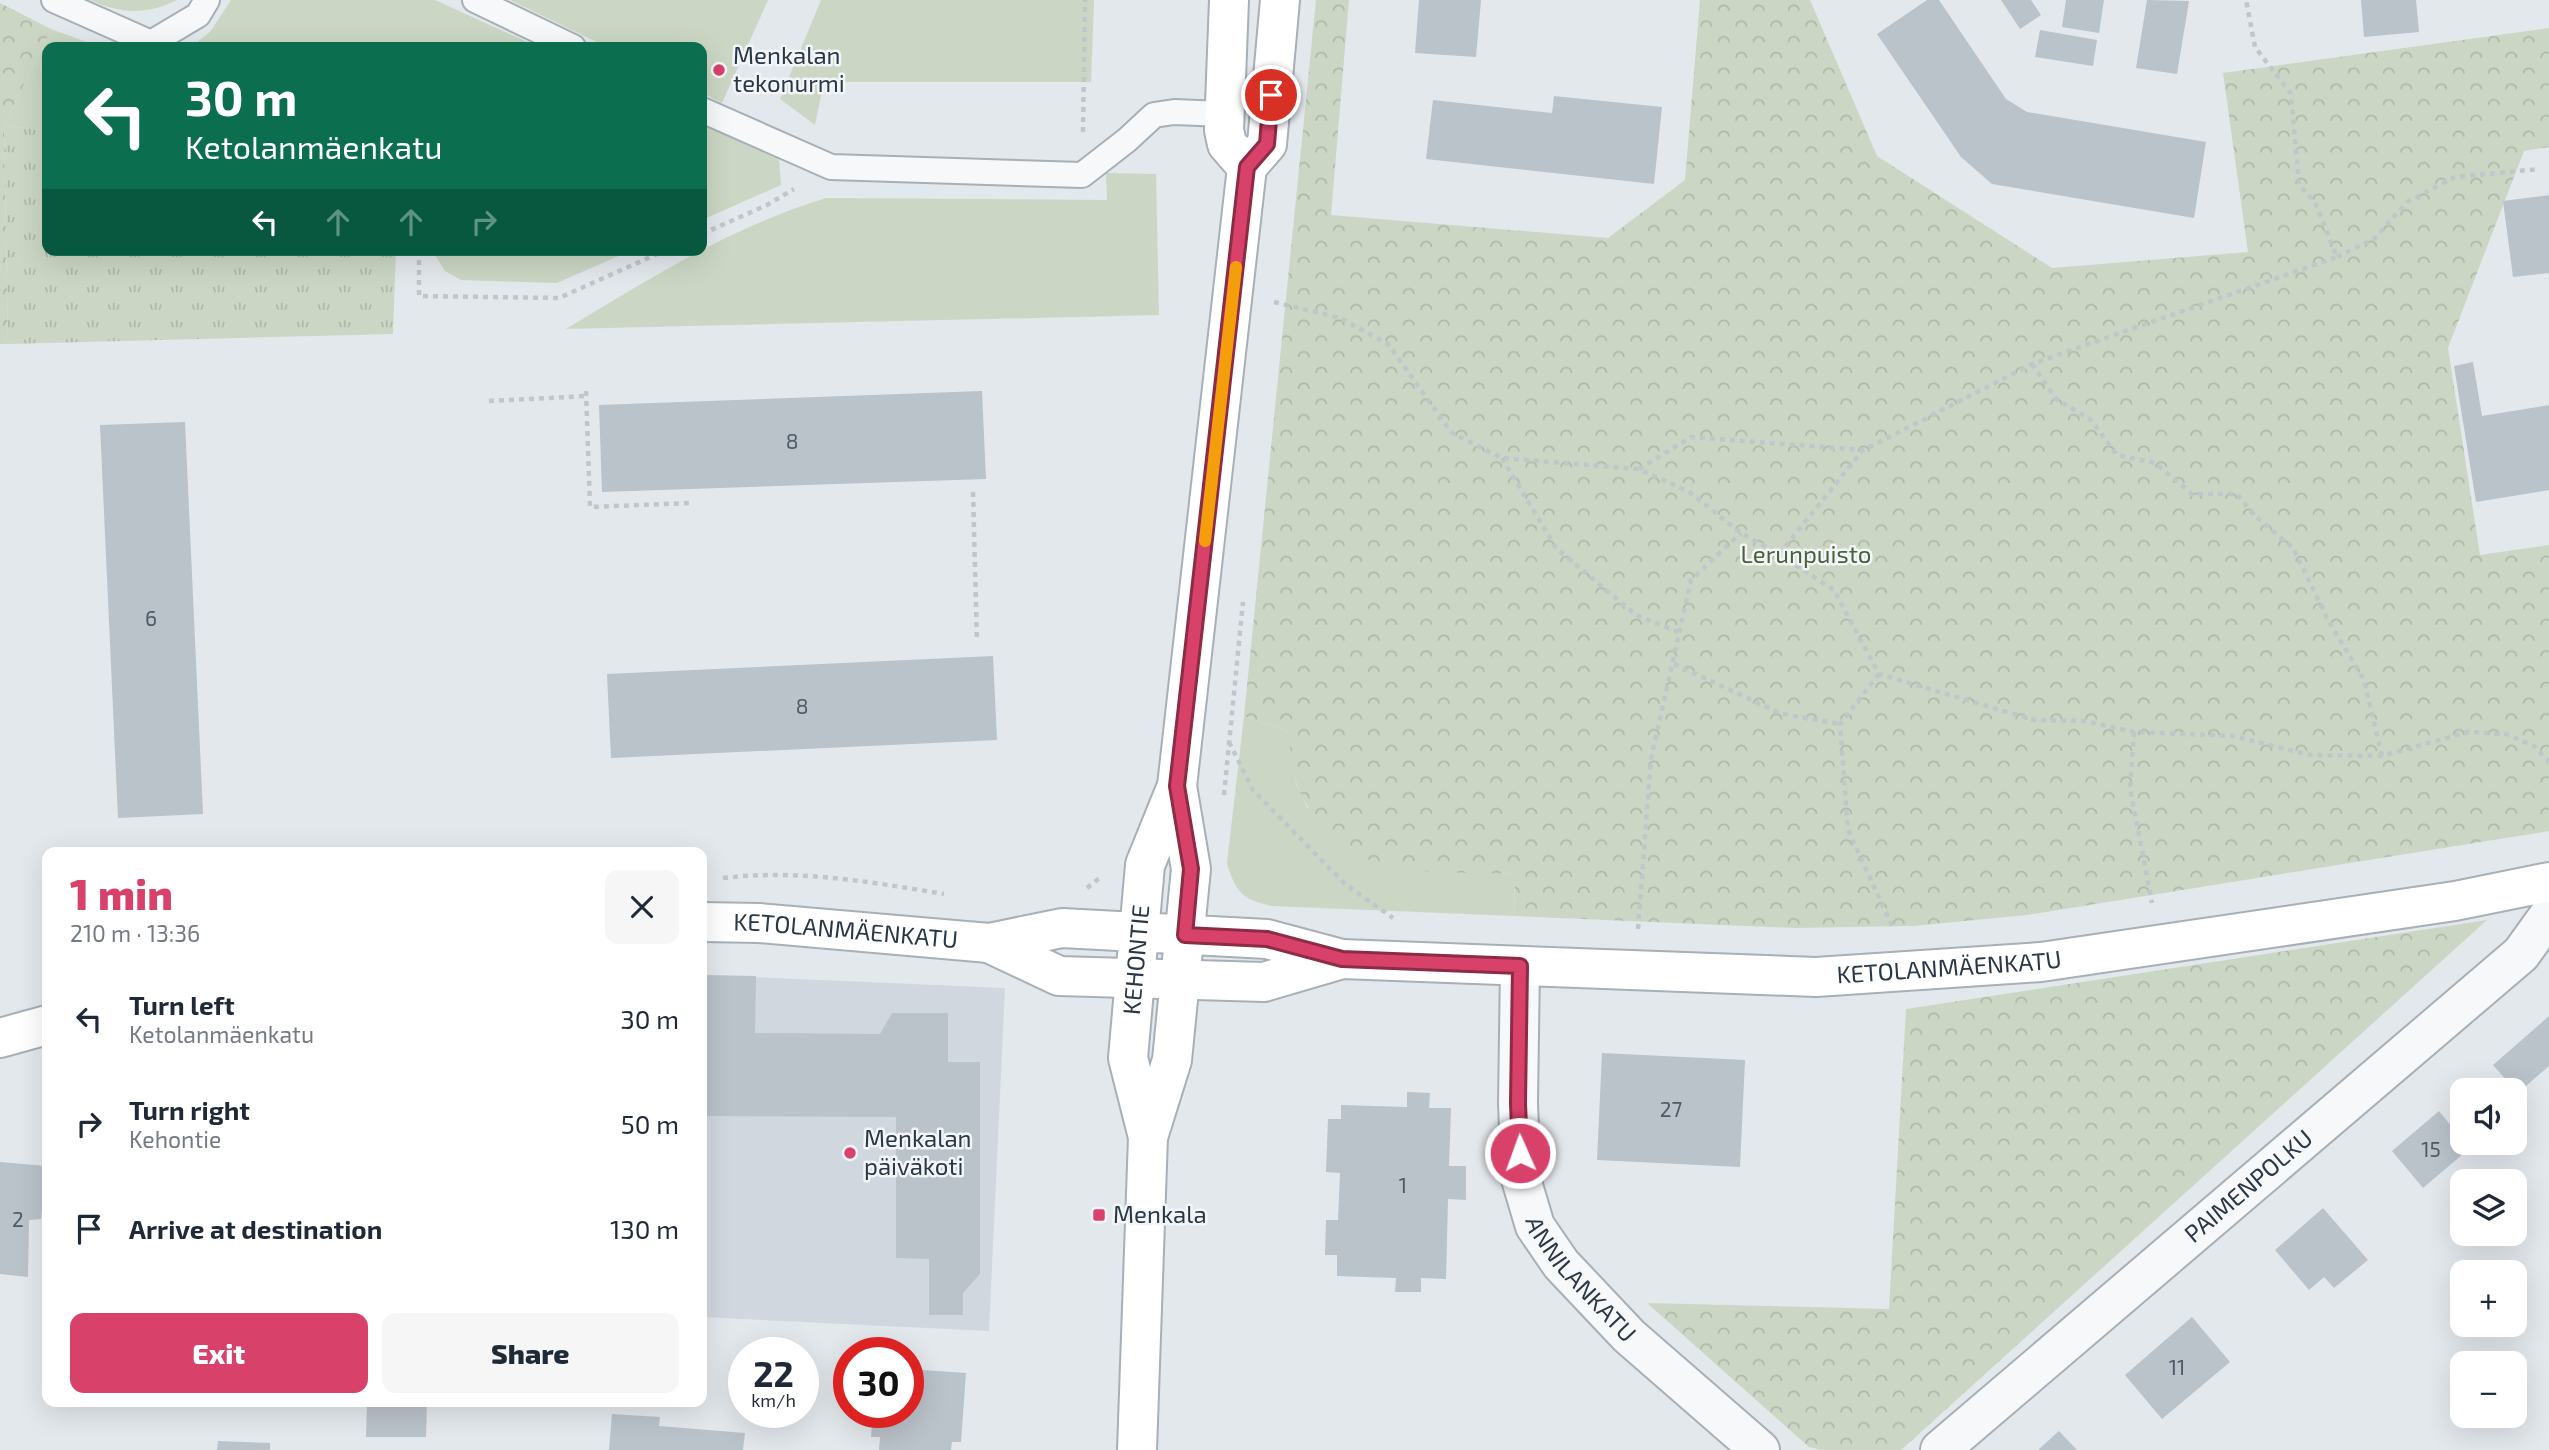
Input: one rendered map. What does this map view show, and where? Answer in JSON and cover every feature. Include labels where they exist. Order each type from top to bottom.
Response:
[{"type":"street","points":[[1229,0],[1224,114],[1227,144],[1247,167],[1267,144],[1280,0]]},
{"type":"street","name":"KEHONTIE","points":[[1148,1137],[1128,1058],[1145,865],[1177,786],[1247,167]]},
{"type":"street","name":"KEHONTIE","points":[[1137,1450],[1148,1137],[1172,1060],[1191,869],[1177,786]]},
{"type":"street","name":"KETOLANMÄENKATU","points":[[707,922],[760,923],[989,943],[1062,928],[1267,939],[1342,959],[1816,977],[2041,961],[2455,901],[2549,882]]},
{"type":"street","name":"PAIMENPOLKU","points":[[1940,1450],[2521,954],[2549,915]]},
{"type":"street","name":"KETOLANMÄENKATU","points":[[989,943],[1059,976],[1264,982],[1342,959]]},
{"type":"street","name":"ANNILANKATU","points":[[1520,966],[1518,1103],[1521,1178],[1535,1226],[1561,1264],[1629,1336],[1760,1450]]},
{"type":"street","points":[[0,1038],[42,1026]]},
{"type":"lane","points":[[54,0],[149,42]]},
{"type":"lane","points":[[153,42],[198,15],[207,0]]},
{"type":"lane","points":[[475,0],[563,42]]},
{"type":"lane","points":[[707,112],[831,167],[1082,175],[1154,115],[1174,112],[1224,114]]},
{"type":"path","points":[[1082,175],[1085,0]]},
{"type":"path","points":[[2246,0],[2255,47],[2291,94],[2299,185],[2315,202],[2337,257]]},
{"type":"path","points":[[707,232],[767,205],[831,167]]},
{"type":"path","points":[[1779,554],[1864,450],[2032,364],[2337,257],[2374,239],[2407,202],[2455,177],[2539,169]]},
{"type":"path","points":[[419,256],[419,296],[559,298],[653,256]]},
{"type":"path","points":[[1272,316],[1275,289]]},
{"type":"path","points":[[1274,302],[1340,318],[1388,344],[1452,433],[1502,458],[1638,469],[1688,491],[1741,533],[1834,590],[1879,674],[2034,720],[2085,722],[2134,732],[2233,736],[2310,755],[2382,756],[2468,732],[2506,734],[2534,746],[2549,762]]},
{"type":"path","points":[[2032,364],[2056,398],[2090,419],[2118,456],[2155,463],[2192,494],[2237,494],[2254,515],[2293,548],[2327,618],[2364,680],[2382,756]]},
{"type":"path","points":[[489,401],[586,393],[590,507],[690,503]]},
{"type":"path","points":[[1638,469],[1691,438],[1864,450]]},
{"type":"path","points":[[1502,458],[1556,548],[1636,615],[1678,632]]},
{"type":"path","points":[[973,492],[977,642]]},
{"type":"path","points":[[1637,933],[1651,759],[1691,580],[1741,533]]},
{"type":"path","points":[[1222,807],[1244,590]]},
{"type":"path","points":[[1674,664],[1782,713],[1840,724]]},
{"type":"path","points":[[1879,674],[1840,724],[1848,830],[1899,942]]},
{"type":"path","points":[[2134,732],[2130,788],[2153,911]]},
{"type":"path","points":[[1229,742],[1253,790],[1345,884],[1398,921]]},
{"type":"path","points":[[1084,890],[1118,863],[1145,865]]},
{"type":"path","points":[[713,879],[767,876],[853,879],[946,894]]},
{"type":"shaded area","name":"Menkalan päiväkoti","points":[[707,975],[1005,988],[989,1331],[707,1317]]},
{"type":"green space","points":[[90,0],[177,0],[155,8],[134,11],[112,8]]},
{"type":"green space","points":[[231,0],[435,0],[527,42],[197,42],[210,32]]},
{"type":"green space","name":"Menkalan tekonurmi","points":[[510,0],[768,0],[722,103],[707,96],[707,42],[597,42]]},
{"type":"green space","points":[[821,0],[1094,0],[1091,82],[824,82],[815,125],[780,99]]},
{"type":"green space","name":"Lerunpuisto","points":[[1316,0],[1349,0],[1331,215],[1608,238],[1685,180],[1700,0],[1810,0],[1877,156],[2052,268],[2248,252],[2223,73],[2549,28],[2549,147],[2524,151],[2448,348],[2480,555],[2549,545],[2549,831],[2027,915],[1913,926],[1794,928],[1514,916],[1515,874],[1395,868],[1354,852],[1330,833],[1303,798],[1294,772],[1289,732],[1244,716]]},
{"type":"green space","points":[[0,3],[51,29],[45,42],[42,42],[42,47],[4,125],[8,344],[0,344]]},
{"type":"green space","points":[[51,29],[86,42],[45,42]]},
{"type":"green space","points":[[42,47],[42,130],[4,125]]},
{"type":"green space","points":[[707,124],[779,158],[781,185],[707,218]]},
{"type":"green space","points":[[4,125],[42,130],[42,256],[396,256],[393,334],[8,344]]},
{"type":"green space","points":[[1106,173],[1156,174],[1159,315],[566,329],[690,256],[707,256],[707,248],[758,223],[826,198],[1107,200]]},
{"type":"green space","points":[[436,256],[618,256],[557,283],[461,280],[445,271]]},
{"type":"green space","points":[[1244,716],[1289,732],[1296,784],[1307,807],[1412,869],[1515,874],[1514,916],[1272,906],[1247,897],[1237,888],[1227,863]]},
{"type":"green space","points":[[2487,920],[1901,1450],[1822,1450],[1809,1447],[1647,1303],[1889,1309],[1906,1009]]},
{"type":"building","points":[[1419,0],[1481,0],[1476,57],[1415,53]]},
{"type":"building","points":[[1927,0],[1939,0],[2006,99],[2027,112],[2206,142],[2194,218],[1992,184],[1961,157],[1877,34]]},
{"type":"building","points":[[2001,0],[2031,0],[2041,15],[2020,29]]},
{"type":"building","points":[[2066,0],[2104,0],[2099,33],[2062,27]]},
{"type":"building","points":[[2147,0],[2189,1],[2177,74],[2136,68]]},
{"type":"building","points":[[2361,0],[2416,0],[2419,32],[2364,37]]},
{"type":"building","points":[[2040,30],[2097,40],[2093,66],[2035,57]]},
{"type":"building","points":[[1554,96],[1662,107],[1654,184],[1426,159],[1433,100],[1552,113]]},
{"type":"building","points":[[2549,195],[2549,273],[2513,277],[2503,201]]},
{"type":"building","points":[[2473,362],[2482,416],[2549,405],[2549,490],[2476,502],[2454,366]]},
{"type":"building","points":[[982,391],[986,479],[602,492],[599,405]]},
{"type":"building","points":[[185,422],[203,814],[118,818],[100,425]]},
{"type":"building","points":[[993,656],[997,740],[611,758],[607,674]]},
{"type":"building","name":"Menkalan päiväkoti","points":[[707,975],[756,976],[755,1033],[880,1034],[892,1013],[948,1013],[948,1062],[980,1062],[980,1274],[963,1293],[963,1315],[929,1315],[929,1259],[896,1258],[896,1117],[707,1116]]},
{"type":"building","points":[[2549,1016],[2549,1066],[2527,1085],[2527,1078],[2505,1078],[2493,1065]]},
{"type":"building","points":[[1602,1053],[1745,1060],[1740,1167],[1597,1160]]},
{"type":"building","points":[[1407,1092],[1430,1093],[1429,1108],[1451,1108],[1449,1166],[1466,1166],[1466,1200],[1448,1199],[1446,1279],[1421,1278],[1421,1292],[1395,1292],[1396,1278],[1337,1276],[1337,1255],[1325,1255],[1326,1220],[1338,1220],[1340,1173],[1326,1172],[1328,1119],[1341,1119],[1341,1105],[1407,1107]]},
{"type":"building","points":[[2439,1111],[2450,1124],[2450,1155],[2462,1155],[2423,1188],[2392,1151]]},
{"type":"building","points":[[0,1162],[42,1166],[41,1219],[29,1220],[28,1277],[0,1274]]},
{"type":"building","points":[[2323,1208],[2368,1260],[2334,1288],[2324,1277],[2309,1290],[2275,1250]]},
{"type":"building","points":[[2192,1317],[2230,1362],[2162,1419],[2125,1375]]},
{"type":"building","points":[[924,1370],[966,1373],[961,1442],[952,1442],[951,1450],[879,1450],[880,1437],[871,1437],[872,1428],[924,1428]]},
{"type":"building","points":[[367,1407],[427,1407],[426,1437],[366,1437]]},
{"type":"building","points":[[612,1414],[660,1417],[659,1426],[745,1433],[743,1450],[609,1450]]},
{"type":"building","points":[[2059,1431],[2077,1450],[2038,1450]]},
{"type":"building","points":[[218,1441],[270,1443],[270,1450],[217,1450]]},
{"type":"slow traffic","points":[[1205,541],[1236,267]]},
{"type":"place","name":"Menkalan tekonurmi","points":[[719,70]]},
{"type":"place","name":"Menkalan päiväkoti","points":[[850,1153]]},
{"type":"place","name":"Menkala","points":[[1099,1215]]},
{"type":"route","points":[[1271,95],[1267,144],[1247,167],[1177,786],[1191,869],[1185,935],[1267,939],[1342,959],[1520,966],[1520,1153]]}]
